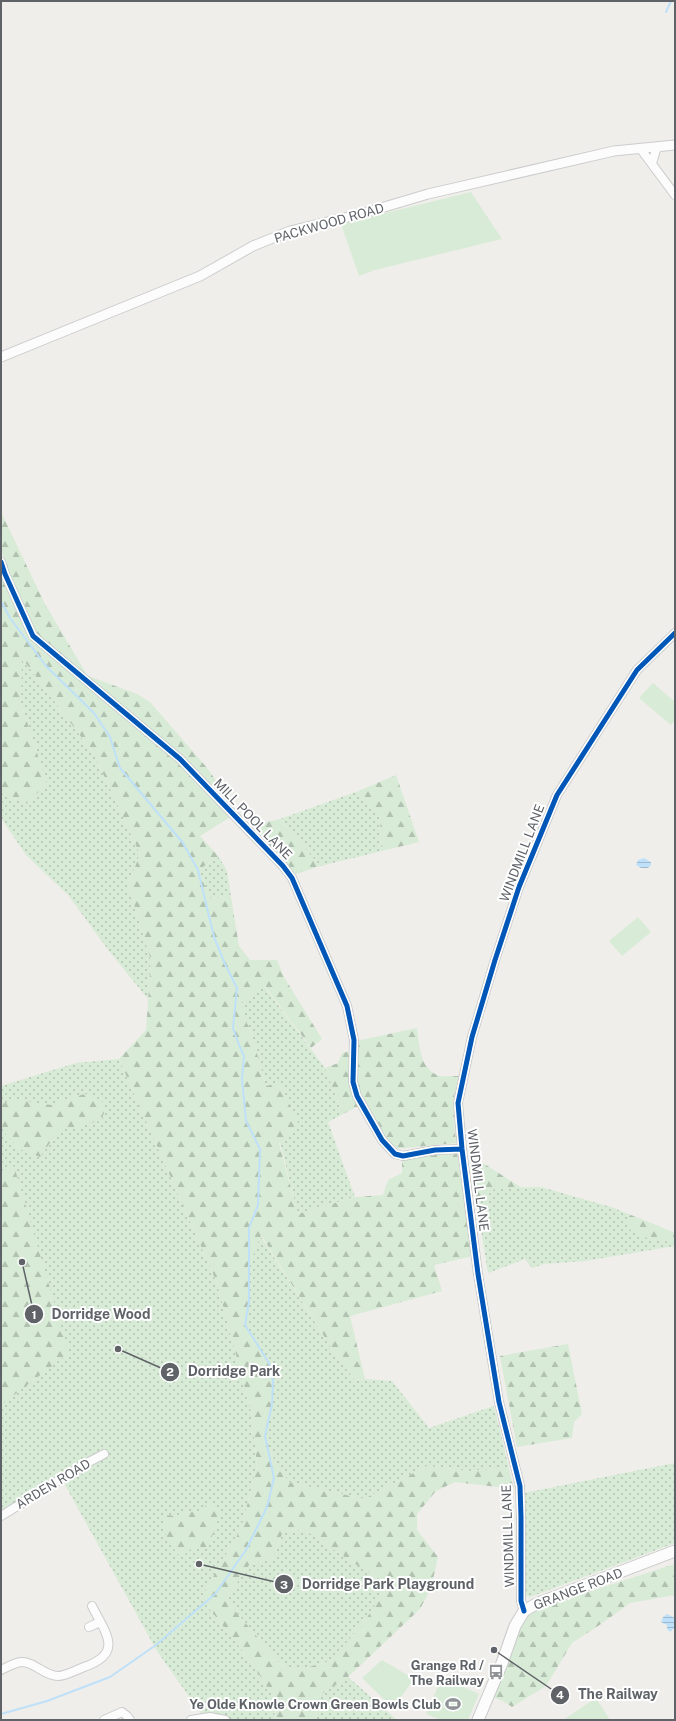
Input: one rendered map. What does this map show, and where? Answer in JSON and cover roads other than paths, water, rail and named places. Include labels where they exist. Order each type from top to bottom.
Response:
[{"type":"main road","name":"GRANGE ROAD","points":[[478,1720],[502,1663],[513,1631],[524,1611],[536,1604],[675,1551]]},
{"type":"street","name":"PACKWOOD ROAD","points":[[1,357],[200,276],[254,246],[290,231],[364,213],[428,194],[614,151],[675,145]]},
{"type":"street","points":[[652,164],[659,147]]},
{"type":"street","points":[[640,148],[675,194]]},
{"type":"street","name":"MILL POOL LANE","points":[[1,562],[4,574],[33,636],[180,759],[283,866],[292,878],[347,1006],[354,1040],[353,1082],[357,1096],[387,1147],[395,1154],[403,1156],[435,1150],[462,1148]]},
{"type":"street","name":"WINDMILL LANE","points":[[524,1611],[521,1601],[520,1486],[499,1402],[478,1274],[462,1148],[458,1103],[472,1037],[495,960],[519,887],[557,795],[637,670],[675,633]]},
{"type":"street","name":"ARDEN ROAD","points":[[1,1516],[104,1454]]},
{"type":"street","points":[[1,1670],[19,1662],[24,1662],[46,1673],[58,1676],[91,1665],[105,1656],[110,1645],[92,1606]]},
{"type":"street","points":[[89,1627],[100,1622]]},
{"type":"street","points":[[104,1720],[122,1712],[130,1720]]},
{"type":"street","points":[[191,1720],[210,1717],[225,1720]]},
{"type":"water","points":[[644,858],[651,862],[651,865],[648,868],[641,868],[636,865],[638,860]]},
{"type":"water","points":[[667,1614],[675,1618],[675,1627],[670,1632],[667,1629],[667,1625],[661,1622],[663,1617]]},
{"type":"waterway","points":[[666,12],[671,1]]},
{"type":"waterway","points":[[1,601],[10,618],[46,666],[94,713],[110,737],[120,768],[183,843],[198,870],[214,937],[237,988],[233,1028],[244,1056],[242,1079],[246,1121],[260,1149],[258,1205],[249,1228],[249,1301],[245,1325],[269,1363],[273,1381],[272,1404],[265,1436],[274,1478],[267,1507],[246,1550],[215,1594],[156,1645],[110,1677],[47,1701],[1,1714]]},
{"type":"place","name":"Dorridge Wood","points":[[22,1262]]},
{"type":"place","name":"Dorridge Park","points":[[118,1349]]},
{"type":"place","name":"Dorridge Park Playground","points":[[199,1564]]},
{"type":"place","name":"The Railway","points":[[494,1650]]},
{"type":"place","name":"Grange Rd / The Railway","points":[[496,1672]]},
{"type":"place","name":"Ye Olde Knowle Crown Green Bowls Club","points":[[453,1704]]}]
